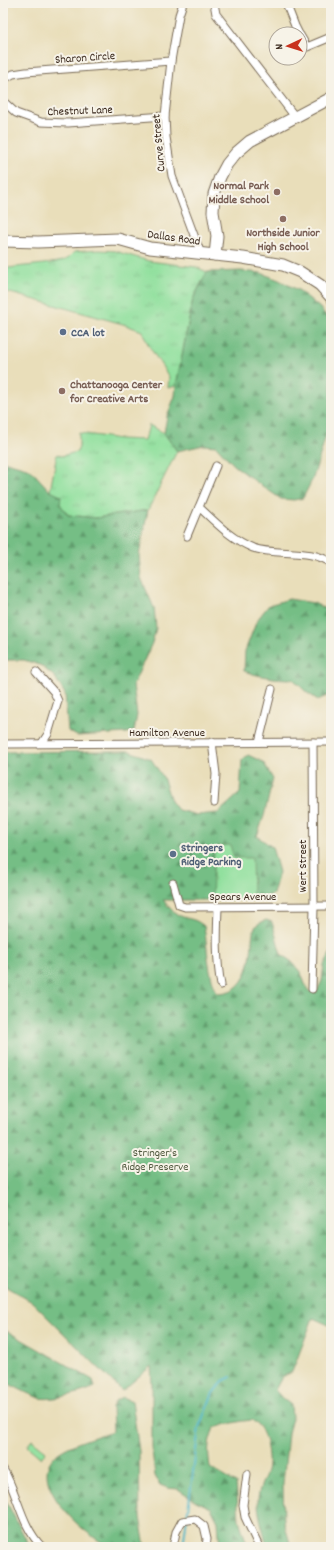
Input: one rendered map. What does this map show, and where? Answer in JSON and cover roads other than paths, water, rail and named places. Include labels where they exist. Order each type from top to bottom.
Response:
[{"type":"street","name":"Curve Street","points":[[183,3],[177,22],[171,61],[165,116],[166,137],[172,176],[202,254]]},
{"type":"street","points":[[214,3],[216,14],[296,118]]},
{"type":"street","points":[[286,3],[295,26]]},
{"type":"street","points":[[308,47],[331,37]]},
{"type":"street","name":"Sharon Circle","points":[[3,80],[13,74],[26,72],[171,61]]},
{"type":"street","points":[[214,256],[217,236],[213,212],[214,194],[220,177],[227,164],[236,153],[250,141],[296,118],[331,98]]},
{"type":"street","name":"Chestnut Lane","points":[[3,100],[16,113],[41,122],[68,123],[165,116]]},
{"type":"street","name":"Dallas Road","points":[[3,241],[38,242],[118,239],[150,248],[243,258],[283,265],[300,272],[320,285],[331,297]]},
{"type":"street","points":[[187,536],[216,466]]},
{"type":"street","points":[[199,507],[224,531],[254,548],[320,558],[331,564]]},
{"type":"street","points":[[36,672],[54,692],[58,701],[48,734],[42,743]]},
{"type":"street","points":[[259,742],[272,689]]},
{"type":"street","points":[[212,742],[216,774],[214,803]]},
{"type":"street","name":"Wert Street","points":[[312,989],[314,907],[313,742]]},
{"type":"street","name":"Hamilton Avenue","points":[[3,744],[331,742]]},
{"type":"street","name":"Spears Avenue","points":[[173,883],[179,905],[186,907],[331,906]]},
{"type":"street","points":[[218,907],[216,941],[221,985]]},
{"type":"street","points":[[3,1469],[26,1522],[37,1542],[42,1547]]},
{"type":"street","points":[[246,1474],[243,1505],[245,1517],[259,1547]]},
{"type":"street","points":[[173,1547],[176,1532],[182,1521],[195,1520],[204,1526],[207,1539],[206,1547]]},
{"type":"waterway","points":[[183,1547],[199,1427],[213,1393],[223,1381],[231,1377]]},
{"type":"place","name":"Normal Park Middle School","points":[[277,192]]},
{"type":"place","name":"Northside Junior High School","points":[[283,219]]},
{"type":"place","name":"CCA lot","points":[[63,332]]},
{"type":"place","name":"Chattanooga Center for Creative Arts","points":[[62,391]]},
{"type":"place","name":"Stringers Ridge Parking","points":[[173,854]]},
{"type":"park label","name":"Stringer's Ridge Preserve","points":[[155,1159]]}]
